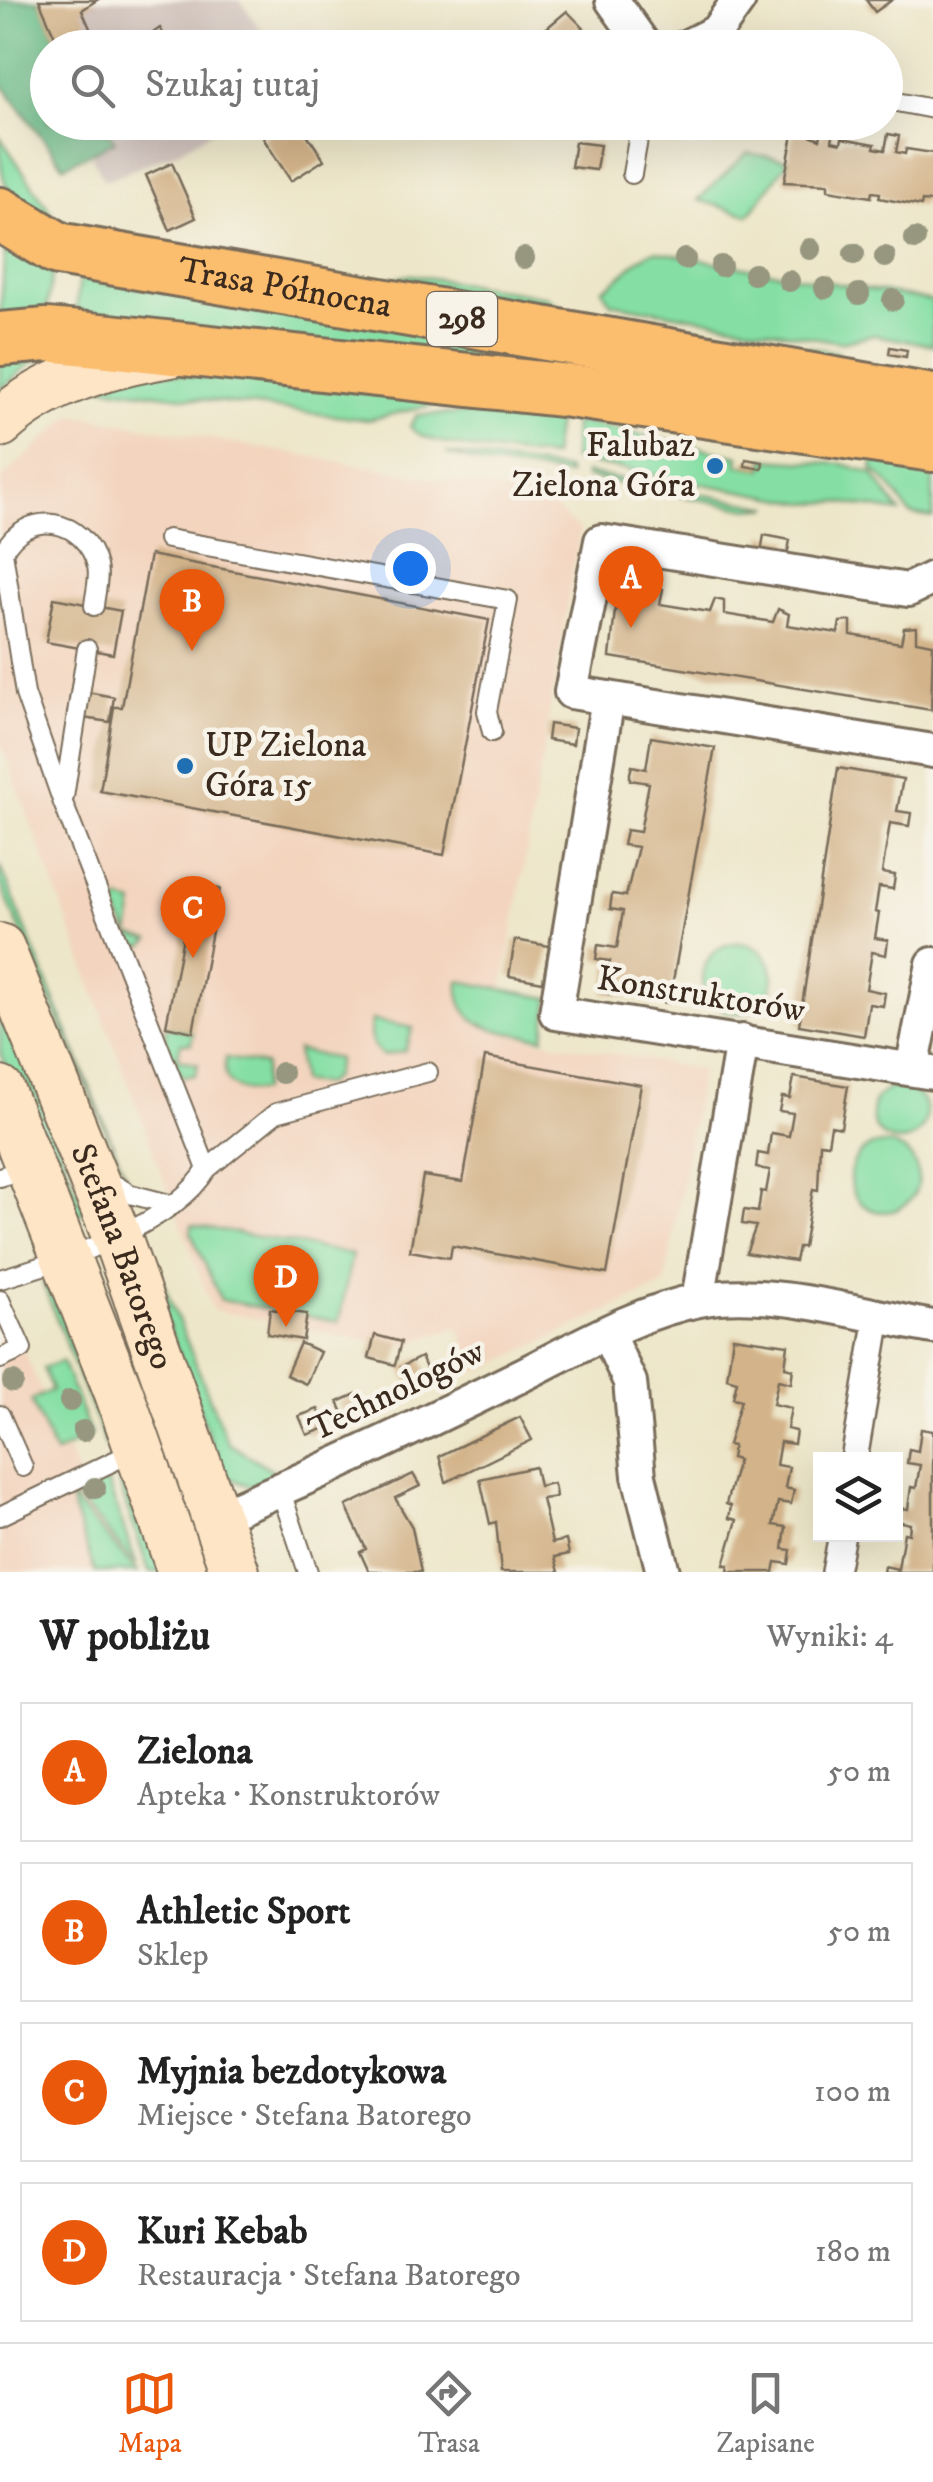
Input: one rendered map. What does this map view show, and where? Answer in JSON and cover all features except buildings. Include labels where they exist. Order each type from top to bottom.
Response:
[{"type":"main road","name":"Trasa Północna","points":[[0,214],[58,250],[933,401]]},
{"type":"main road","name":"Trasa Północna","points":[[0,338],[47,336],[189,349],[570,392],[933,446]]},
{"type":"main road","points":[[0,423],[37,395],[66,381],[130,359],[189,349]]},
{"type":"main road","name":"Stefana Batorego","points":[[0,948],[92,1171],[235,1572]]},
{"type":"main road","name":"Stefana Batorego","points":[[0,1091],[15,1172],[66,1256],[182,1572]]},
{"type":"street","points":[[612,0],[633,30]]},
{"type":"street","points":[[726,30],[739,0]]},
{"type":"street","points":[[933,578],[908,590],[601,540],[570,692],[933,751]]},
{"type":"street","name":"Konstruktorów","points":[[608,698],[556,1013],[923,1071],[933,964]]},
{"type":"street","points":[[698,1300],[742,1041]]},
{"type":"street","name":"Technologów","points":[[218,1516],[608,1334],[698,1300],[738,1297],[933,1327]]},
{"type":"street","points":[[855,1452],[878,1317]]},
{"type":"street","points":[[608,1334],[630,1382],[639,1476],[663,1572]]},
{"type":"street","points":[[836,1572],[841,1542]]},
{"type":"lane","points":[[903,103],[933,108]]},
{"type":"lane","points":[[632,174],[638,140]]},
{"type":"lane","points":[[94,606],[98,569],[86,540],[65,524],[39,522],[10,539],[3,552],[25,694],[63,803],[207,1168]]},
{"type":"lane","points":[[168,539],[508,600],[488,711],[492,732]]},
{"type":"lane","points":[[63,803],[88,649]]},
{"type":"lane","points":[[0,1279],[116,1235],[174,1205],[195,1188],[207,1168],[276,1113],[428,1072]]},
{"type":"lane","points":[[92,1171],[130,1194],[174,1205]]},
{"type":"lane","points":[[0,1300],[22,1349],[0,1360]]},
{"type":"lane","points":[[0,1415],[23,1467]]},
{"type":"lane","points":[[0,1516],[140,1449]]},
{"type":"lane","points":[[280,1489],[308,1572]]},
{"type":"shaded area","points":[[26,0],[240,0],[261,30],[40,30]]},
{"type":"shaded area","points":[[84,140],[197,140],[178,151],[104,181]]},
{"type":"shaded area","points":[[73,414],[542,498],[580,530],[496,1032],[701,1070],[665,1284],[477,1372],[458,1327],[400,1346],[213,1310],[0,740],[0,480]]},
{"type":"shaded area","points":[[0,1296],[120,1572],[0,1572]]},
{"type":"green space","points":[[0,0],[39,0],[52,30],[30,30],[30,121],[0,82]]},
{"type":"green space","points":[[0,137],[56,223],[10,191],[2,172]]},
{"type":"green space","points":[[44,140],[115,141],[64,166]]},
{"type":"green space","points":[[747,153],[789,160],[749,215],[698,200]]},
{"type":"green space","points":[[5,249],[53,270],[46,315],[0,319]]},
{"type":"green space","points":[[655,251],[933,301],[933,345],[873,335],[840,342],[611,303],[602,289]]},
{"type":"green space","points":[[412,275],[547,297],[567,314],[383,280]]},
{"type":"green space","points":[[80,278],[560,353],[557,374],[75,317]]},
{"type":"green space","points":[[612,313],[838,352],[837,357],[819,359],[597,318]]},
{"type":"green space","points":[[40,355],[0,390],[0,361]]},
{"type":"green space","points":[[149,371],[515,402],[432,405],[368,420],[78,384]]},
{"type":"green space","points":[[519,412],[557,421],[552,457],[452,445],[418,434],[410,426],[417,415]]},
{"type":"green space","points":[[574,421],[739,456],[738,465],[763,469],[765,459],[843,464],[872,473],[900,512],[838,502],[806,503],[573,460]]},
{"type":"green space","points":[[446,453],[568,470],[568,475],[483,464]]},
{"type":"green space","points":[[874,458],[933,461],[933,518],[910,514],[888,483],[872,469]]},
{"type":"green space","points":[[585,473],[771,507],[749,509],[585,477]]},
{"type":"green space","points":[[0,865],[126,1177],[0,883]]},
{"type":"green space","points":[[119,900],[134,904],[129,935],[115,907]]},
{"type":"green space","points":[[129,935],[150,940],[144,946],[134,945]]},
{"type":"green space","points":[[738,943],[763,953],[773,978],[763,1003],[738,1013],[713,1003],[703,978],[713,953]]},
{"type":"green space","points":[[459,981],[549,998],[544,1038],[499,1031],[474,1020],[460,998]]},
{"type":"green space","points":[[0,994],[84,1210],[80,1215],[74,1217],[62,1202],[0,1051]]},
{"type":"green space","points":[[372,1020],[413,1028],[405,1051],[383,1056],[371,1040]]},
{"type":"green space","points":[[166,1026],[193,1032],[191,1044],[181,1043],[177,1059],[198,1064],[195,1075],[184,1077],[172,1061]]},
{"type":"green space","points":[[297,1050],[338,1059],[334,1076],[326,1084],[301,1082]]},
{"type":"green space","points":[[226,1058],[265,1065],[262,1091],[238,1089],[228,1081]]},
{"type":"green space","points":[[899,1087],[918,1095],[926,1114],[918,1133],[899,1141],[880,1133],[872,1114],[880,1095]]},
{"type":"green space","points":[[884,1144],[908,1154],[918,1178],[908,1202],[884,1212],[860,1202],[850,1178],[860,1154]]},
{"type":"green space","points":[[192,1225],[352,1254],[339,1322],[221,1300],[191,1233]]},
{"type":"green space","points":[[150,1251],[228,1443],[284,1477],[252,1487],[224,1476],[147,1269]]},
{"type":"green space","points":[[43,1284],[55,1288],[111,1437],[106,1446]]},
{"type":"green space","points":[[62,1361],[91,1435],[55,1454],[31,1400],[52,1390],[43,1368]]},
{"type":"green space","points":[[107,1481],[137,1566],[74,1494]]},
{"type":"green space","points":[[119,1483],[130,1488],[165,1572],[149,1572]]},
{"type":"green space","points":[[69,1496],[138,1572],[95,1572]]},
{"type":"place","name":"Falubaz Zielona Góra","points":[[715,466]]},
{"type":"place","name":"Zielona","points":[[631,628]]},
{"type":"place","name":"Athletic Sport","points":[[192,651]]},
{"type":"place","name":"UP Zielona Góra 15","points":[[185,766]]},
{"type":"place","name":"Myjnia bezdotykowa","points":[[193,958]]},
{"type":"place","name":"Kuri Kebab","points":[[286,1327]]}]
